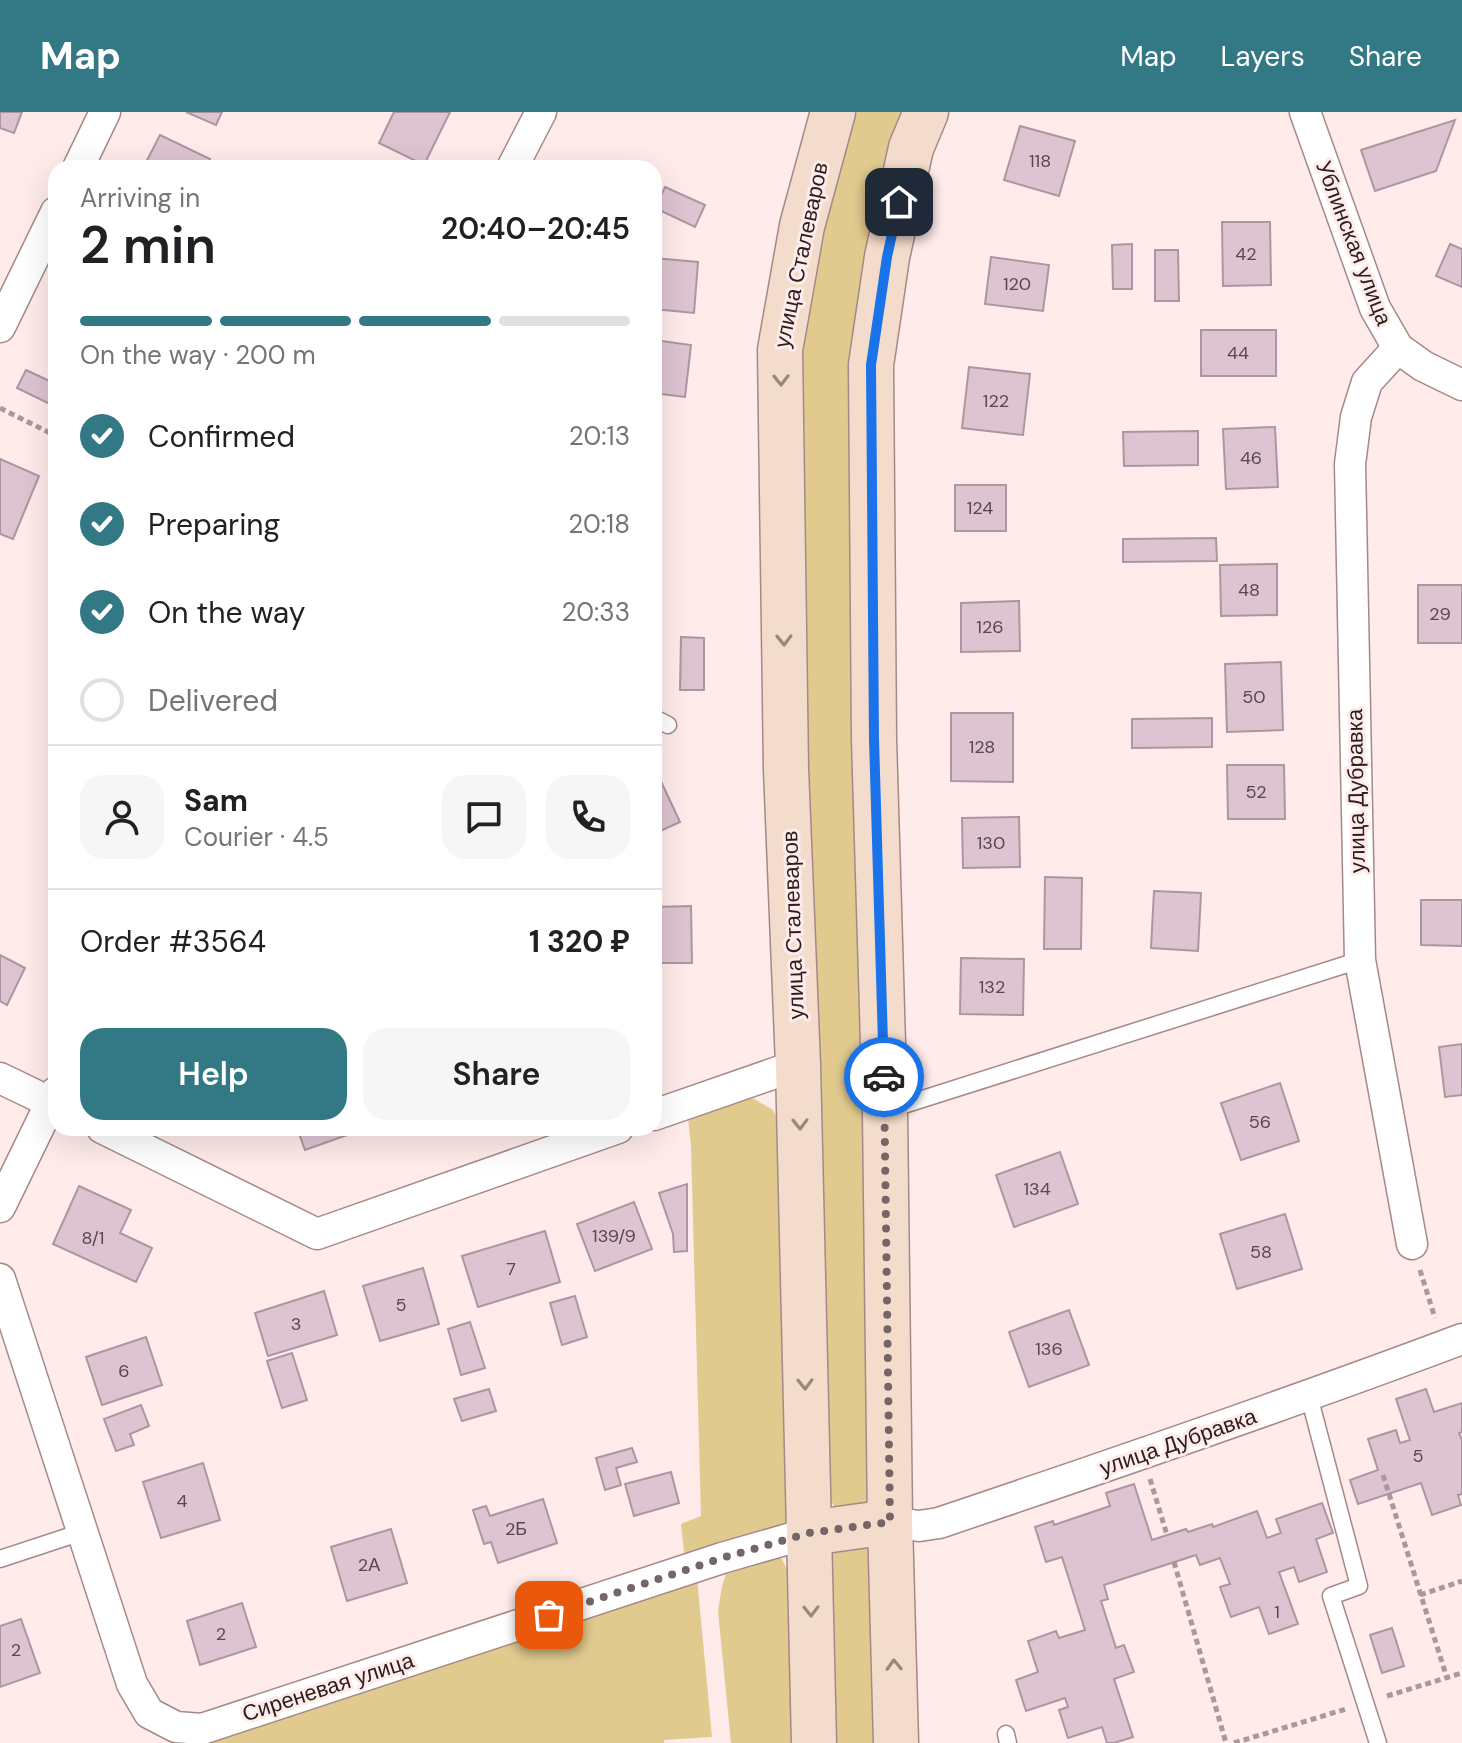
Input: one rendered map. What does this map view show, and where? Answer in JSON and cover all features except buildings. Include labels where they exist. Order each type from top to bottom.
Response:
[{"type":"main road","name":"улица Сталеваров","points":[[814,1743],[798,1065],[786,769],[780,350],[802,226],[833,112]]},
{"type":"main road","points":[[896,1743],[885,1111],[874,739],[871,365],[887,257],[911,148],[926,112]]},
{"type":"main road","points":[[809,1533],[890,1522]]},
{"type":"street","points":[[82,160],[105,112]]},
{"type":"street","points":[[516,160],[541,112]]},
{"type":"street","name":"Ублинская улица","points":[[1305,112],[1375,308],[1398,348],[1423,366],[1462,385]]},
{"type":"street","points":[[0,327],[48,228]]},
{"type":"street","name":"улица Дубравка","points":[[1398,348],[1367,382],[1356,417],[1350,464],[1360,960],[1412,1244]]},
{"type":"street","points":[[662,1112],[798,1065]]},
{"type":"street","points":[[0,1078],[48,1098]]},
{"type":"street","points":[[0,1207],[48,1112]]},
{"type":"street","points":[[118,1136],[317,1234],[595,1136]]},
{"type":"street","name":"Сиреневая улица","points":[[0,1279],[132,1684],[149,1713],[176,1727],[202,1729],[707,1563],[809,1533]]},
{"type":"street","name":"улица Дубравка","points":[[890,1522],[919,1526],[939,1523],[1142,1455],[1453,1342]]},
{"type":"lane","points":[[885,1111],[1360,960]]},
{"type":"lane","points":[[1309,1396],[1359,1586],[1331,1596],[1378,1743]]},
{"type":"lane","points":[[0,1559],[82,1532]]},
{"type":"path","points":[[0,408],[48,432]]},
{"type":"path","points":[[1412,1244],[1453,1342]]},
{"type":"path","points":[[1142,1455],[1167,1535]]},
{"type":"path","points":[[1383,1475],[1447,1678]]},
{"type":"path","points":[[1174,1562],[1226,1743]]},
{"type":"path","points":[[1420,1595],[1462,1581]]},
{"type":"shaded area","points":[[851,112],[906,112],[892,147],[875,1488],[863,1510],[840,1513],[826,1495],[797,463],[799,359],[814,256]]},
{"type":"shaded area","points":[[749,1096],[773,1110],[779,1123],[787,1523],[778,1531],[685,1561],[681,1524],[701,1516],[688,1117]]},
{"type":"shaded area","points":[[873,1546],[881,1743],[834,1743],[826,1548]]},
{"type":"shaded area","points":[[774,1555],[782,1559],[790,1576],[797,1743],[731,1743],[718,1611],[722,1586],[728,1568]]},
{"type":"shaded area","points":[[697,1578],[712,1737],[664,1740],[664,1743],[198,1743]]},
{"type":"way so far","points":[[549,1615],[809,1533],[890,1522],[884,1077]]},
{"type":"route","points":[[884,1077],[874,739],[871,365],[887,257],[899,202]]}]
